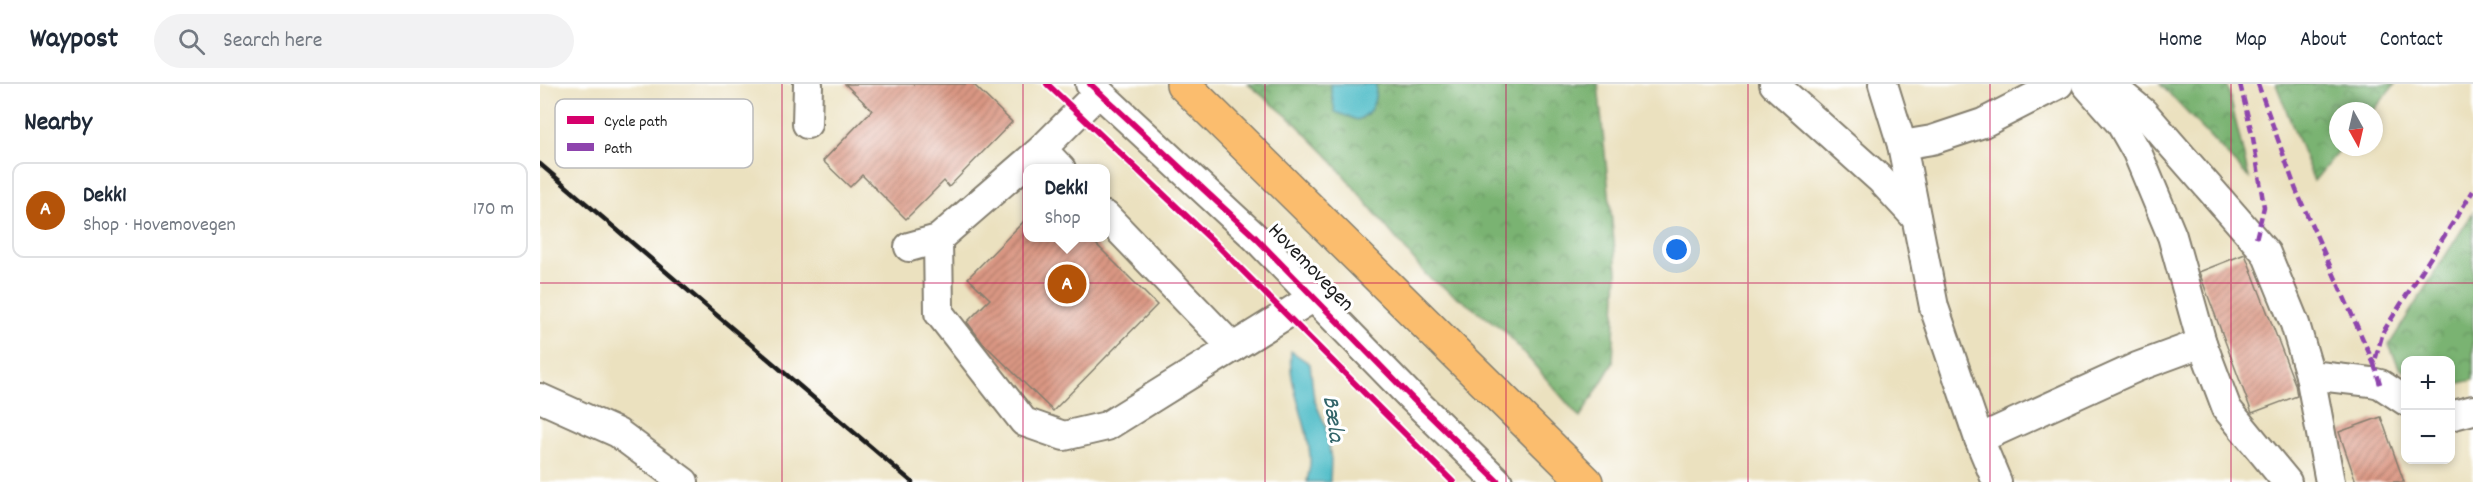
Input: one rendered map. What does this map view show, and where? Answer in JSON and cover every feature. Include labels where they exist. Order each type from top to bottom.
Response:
[{"type":"highway","points":[[1183,84],[1586,482]]},
{"type":"street","points":[[807,124],[808,84]]},
{"type":"street","points":[[1774,84],[1880,180],[1916,218]]},
{"type":"street","points":[[1882,84],[1902,145],[1934,307],[1979,439],[1997,482]]},
{"type":"street","points":[[1902,145],[1932,140],[1983,123],[2059,84]]},
{"type":"street","points":[[2086,84],[2121,124],[2137,152],[2172,236],[2202,343],[2228,409],[2288,482]]},
{"type":"street","points":[[2109,84],[2143,112],[2266,253],[2292,314],[2310,375],[2330,482]]},
{"type":"street","points":[[1051,159],[1095,88]]},
{"type":"street","name":"Hovemovegen","points":[[1095,88],[1256,238],[1412,398],[1475,472],[1498,482]]},
{"type":"street","points":[[909,247],[938,239],[1023,179]]},
{"type":"street","points":[[1110,220],[1233,348]]},
{"type":"street","points":[[938,239],[939,313],[1024,422],[1064,436],[1107,426],[1314,297]]},
{"type":"street","points":[[1979,439],[2137,367],[2202,343]]},
{"type":"street","points":[[2310,375],[2380,384],[2401,398]]},
{"type":"street","points":[[540,399],[618,433],[684,482]]},
{"type":"street","points":[[2455,415],[2473,410]]},
{"type":"green space","points":[[1248,84],[1598,84],[1617,271],[1613,363],[1580,418],[1504,330],[1427,276],[1327,155],[1293,121]]},
{"type":"green space","points":[[2160,84],[2227,84],[2249,178]]},
{"type":"green space","points":[[2276,84],[2395,84],[2380,102],[2329,102],[2329,156],[2335,156],[2314,181]]},
{"type":"green space","points":[[2473,212],[2473,380],[2455,384],[2455,356],[2401,356],[2401,369],[2389,345]]},
{"type":"water","points":[[1330,84],[1376,84],[1374,101],[1370,110],[1357,120],[1335,112]]},
{"type":"water","points":[[1291,351],[1310,364],[1314,399],[1326,427],[1331,460],[1330,482],[1307,482],[1310,464],[1309,445],[1292,378]]},
{"type":"building","points":[[845,84],[973,84],[1012,122],[949,187],[944,181],[906,219],[862,175],[850,187],[823,161],[872,110]]},
{"type":"building","points":[[1023,222],[1023,242],[1094,242],[1157,305],[1053,411],[982,342],[967,322],[990,299],[968,278]]},
{"type":"building","points":[[2245,254],[2295,384],[2297,396],[2252,413],[2199,272]]},
{"type":"building","points":[[2381,417],[2404,482],[2356,482],[2339,432]]},
{"type":"railway","points":[[540,164],[912,482]]},
{"type":"marked path","points":[[2240,84],[2253,138],[2264,207],[2256,239]]},
{"type":"marked path","points":[[2258,84],[2296,190],[2374,364]]},
{"type":"marked path","points":[[2380,384],[2374,364],[2383,332],[2473,191]]},
{"type":"cycle path","points":[[1047,84],[1216,244],[1453,482]]},
{"type":"cycle path","points":[[1090,84],[1256,238],[1412,398],[1498,482]]},
{"type":"place","name":"Dekk1","points":[[1067,284]]},
{"type":"water label","name":"Bæla","points":[[1332,419]]}]
